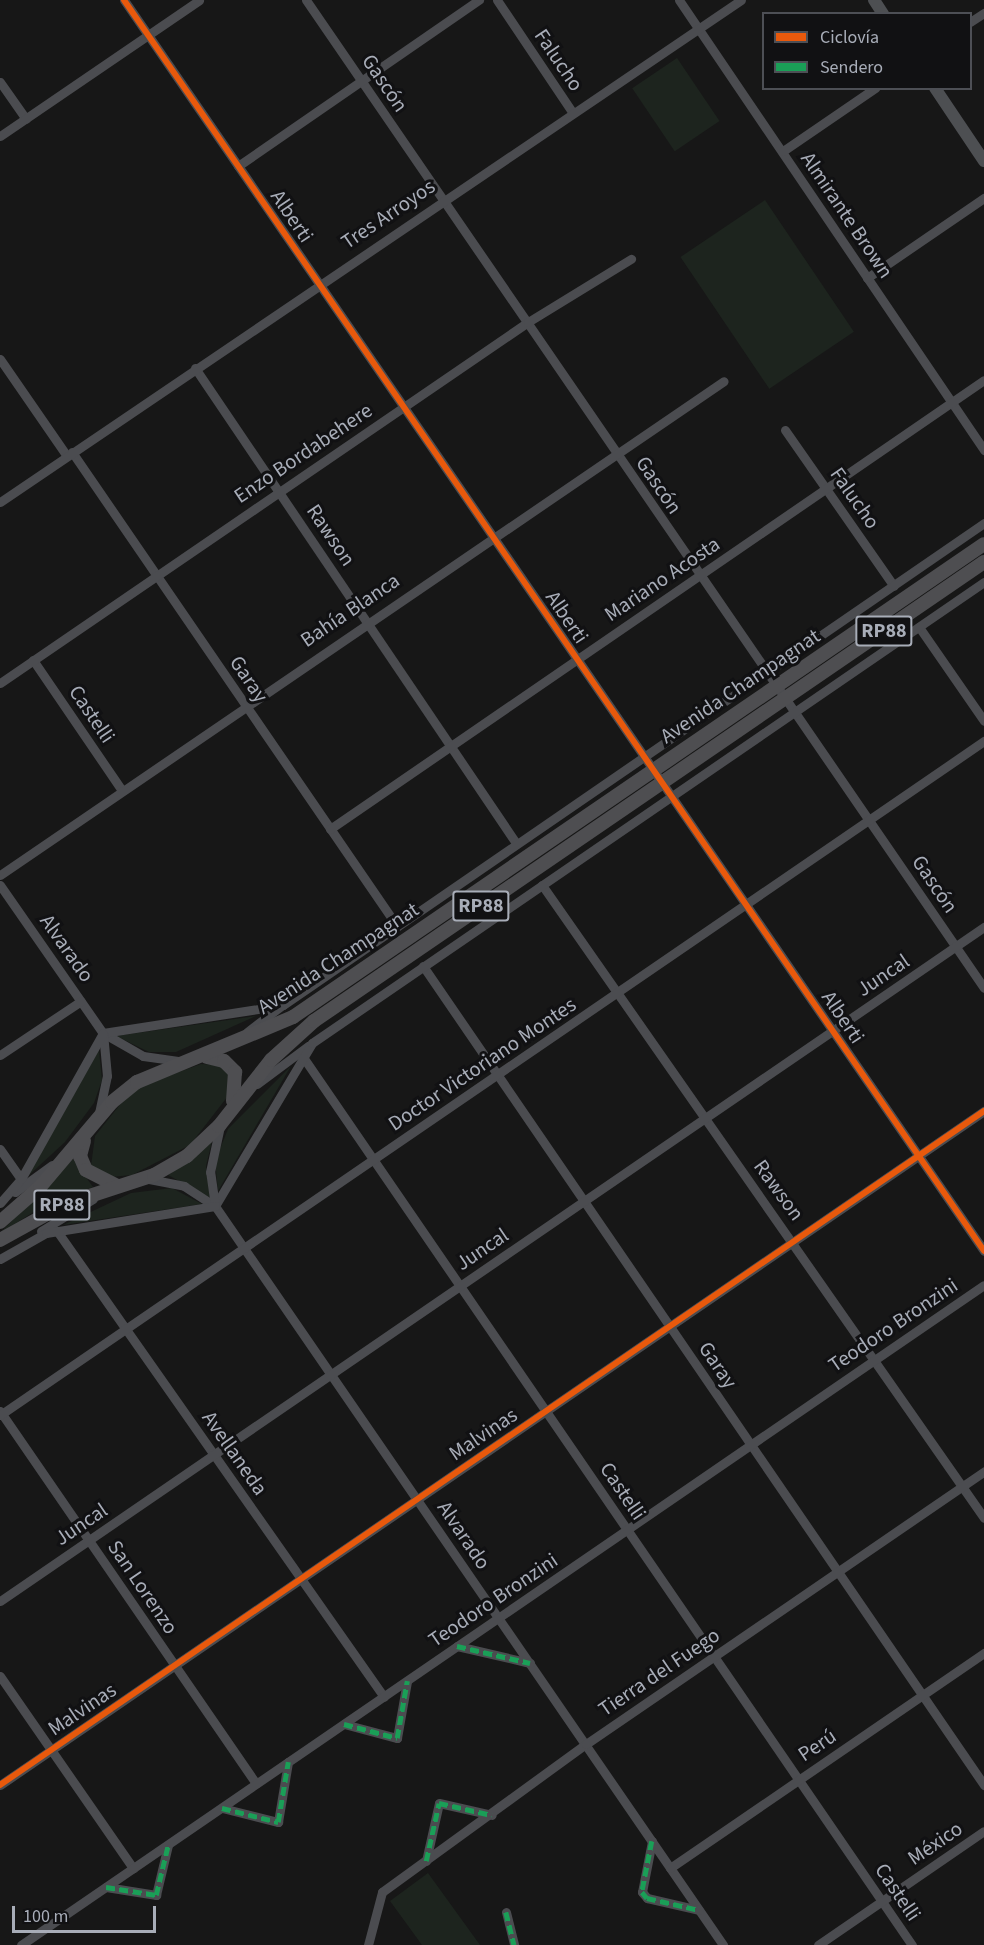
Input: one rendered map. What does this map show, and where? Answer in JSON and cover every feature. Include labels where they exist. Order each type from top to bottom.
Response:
[{"type":"highway","name":"Avenida Champagnat","points":[[0,1222],[76,1148],[89,1131],[137,1082],[187,1060],[215,1052],[293,1017],[984,544]]},
{"type":"highway","name":"Avenida Champagnat","points":[[0,1240],[52,1210],[106,1189],[135,1181],[187,1156],[314,1021],[984,562]]},
{"type":"highway","name":"RP88","points":[[187,1060],[218,1058],[236,1072],[238,1087],[225,1116]]},
{"type":"highway","name":"RP88","points":[[89,1131],[81,1150],[86,1170],[103,1183],[135,1181]]},
{"type":"main road","points":[[936,90],[984,160]]},
{"type":"street","name":"Alberti","points":[[124,0],[984,1251]]},
{"type":"street","points":[[0,136],[199,0]]},
{"type":"street","name":"Gascón","points":[[306,0],[528,322],[698,576],[984,988]]},
{"type":"street","points":[[238,166],[479,0]]},
{"type":"street","name":"Falucho","points":[[497,0],[571,110]]},
{"type":"street","name":"Almirante Brown","points":[[679,0],[984,450]]},
{"type":"street","name":"Tres Arroyos","points":[[0,502],[571,110],[741,0]]},
{"type":"street","points":[[0,82],[26,118]]},
{"type":"street","points":[[783,152],[871,90]]},
{"type":"street","points":[[867,278],[984,198]]},
{"type":"street","name":"Enzo Bordabehere","points":[[0,683],[528,322],[631,259]]},
{"type":"street","name":"Garay","points":[[0,359],[157,576],[397,926]]},
{"type":"street","name":"Rawson","points":[[195,368],[516,843]]},
{"type":"street","name":"Mariano Acosta","points":[[330,829],[984,380]]},
{"type":"street","name":"Bahía Blanca","points":[[0,875],[244,703],[724,381]]},
{"type":"street","name":"Falucho","points":[[785,430],[894,586]]},
{"type":"street","name":"Avenida Champagnat","points":[[215,1052],[984,523]]},
{"type":"street","name":"Avenida Champagnat","points":[[241,1096],[312,1043],[423,966],[795,715],[984,582]]},
{"type":"street","points":[[919,627],[984,721]]},
{"type":"street","name":"Castelli","points":[[33,660],[121,789]]},
{"type":"street","name":"Doctor Victoriano Montes","points":[[1,1414],[984,741]]},
{"type":"street","name":"Alvarado","points":[[0,885],[103,1033],[142,1056],[187,1060]]},
{"type":"street","name":"Rawson","points":[[542,885],[620,991],[984,1518]]},
{"type":"street","name":"Juncal","points":[[0,1601],[984,927]]},
{"type":"street","name":"Garay","points":[[423,966],[984,1785]]},
{"type":"street","points":[[0,1055],[81,1001]]},
{"type":"street","name":"Avenida Champagnat","points":[[1,1202],[21,1179],[103,1033],[283,1005]]},
{"type":"street","points":[[89,1131],[107,1086],[103,1033]]},
{"type":"street","name":"Avenida Champagnat","points":[[26,1241],[57,1231],[215,1206],[312,1043]]},
{"type":"street","name":"Castelli","points":[[303,1057],[912,1945]]},
{"type":"street","name":"Malvinas","points":[[0,1785],[984,1111]]},
{"type":"street","name":"Alvarado","points":[[215,1206],[211,1164],[225,1116]]},
{"type":"street","name":"Avenida Champagnat","points":[[1,1202],[76,1148]]},
{"type":"street","points":[[0,1149],[21,1179]]},
{"type":"street","name":"Alvarado","points":[[135,1181],[176,1182],[215,1206],[723,1945]]},
{"type":"street","name":"Avenida Champagnat","points":[[0,1259],[106,1189]]},
{"type":"street","name":"Avellaneda","points":[[57,1231],[384,1697]]},
{"type":"street","name":"Teodoro Bronzini","points":[[21,1945],[984,1284]]},
{"type":"street","name":"San Lorenzo","points":[[1,1414],[256,1784]]},
{"type":"street","name":"Tierra del Fuego","points":[[368,1945],[372,1918],[379,1895],[492,1815],[586,1744],[984,1471]]},
{"type":"street","points":[[457,1646],[530,1663]]},
{"type":"street","name":"Perú","points":[[670,1868],[984,1653]]},
{"type":"street","points":[[0,1676],[133,1868]]},
{"type":"street","points":[[344,1724],[397,1738],[407,1681]]},
{"type":"street","points":[[222,1808],[278,1822],[288,1762]]},
{"type":"street","points":[[426,1861],[439,1803],[492,1815]]},
{"type":"street","name":"México","points":[[818,1945],[984,1832]]},
{"type":"street","points":[[652,1841],[642,1892],[647,1898],[699,1910]]},
{"type":"street","points":[[106,1887],[156,1895],[168,1845]]},
{"type":"street","points":[[506,1912],[514,1945]]},
{"type":"shaded area","points":[[677,58],[719,121],[675,151],[632,88]]},
{"type":"shaded area","points":[[765,200],[854,332],[769,389],[680,257]]},
{"type":"shaded area","points":[[256,1016],[176,1052],[149,1052],[116,1036]]},
{"type":"shaded area","points":[[99,1050],[102,1080],[94,1103],[65,1142],[27,1177]]},
{"type":"shaded area","points":[[201,1064],[219,1065],[229,1075],[228,1096],[190,1145],[132,1175],[111,1177],[91,1166],[95,1136],[122,1102],[143,1085]]},
{"type":"shaded area","points":[[291,1066],[218,1191],[215,1161],[228,1129]]},
{"type":"shaded area","points":[[212,1141],[206,1166],[210,1198],[168,1175]]},
{"type":"shaded area","points":[[73,1159],[93,1187],[37,1210],[0,1233]]},
{"type":"shaded area","points":[[172,1188],[202,1204],[63,1225],[131,1193]]},
{"type":"shaded area","points":[[428,1873],[480,1945],[422,1945],[390,1901]]},
{"type":"marked path","points":[[457,1646],[530,1663]]},
{"type":"marked path","points":[[344,1724],[397,1738],[407,1681]]},
{"type":"marked path","points":[[222,1808],[278,1822],[288,1762]]},
{"type":"marked path","points":[[426,1861],[439,1803],[492,1815]]},
{"type":"marked path","points":[[652,1841],[642,1892],[647,1898],[699,1910]]},
{"type":"marked path","points":[[106,1887],[156,1895],[168,1845]]},
{"type":"marked path","points":[[506,1912],[514,1945]]},
{"type":"cycle path","points":[[124,0],[984,1251]]},
{"type":"cycle path","points":[[0,1785],[984,1111]]}]
